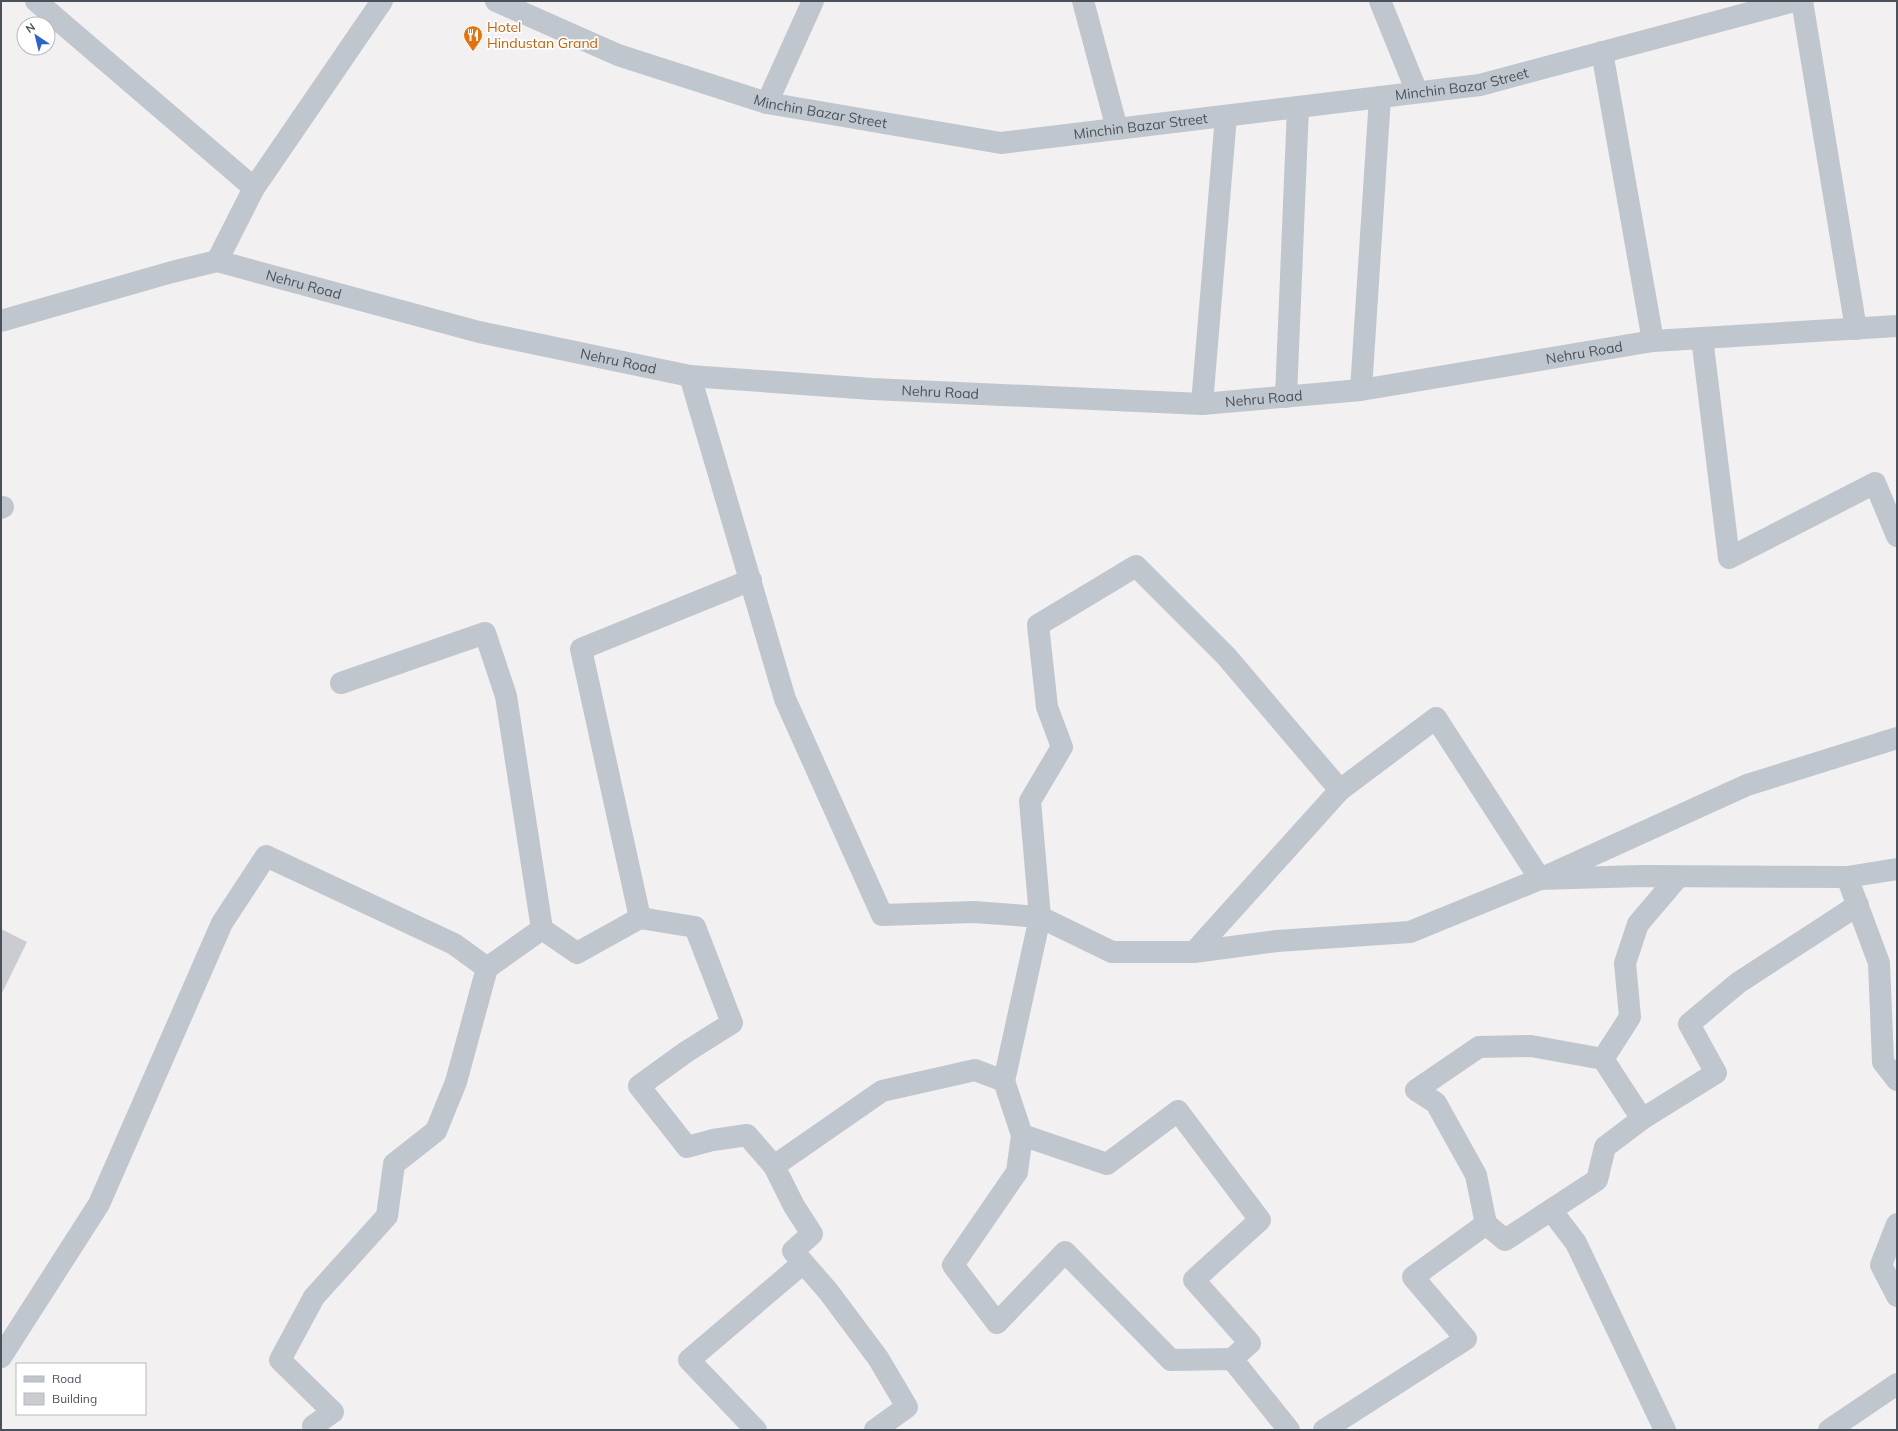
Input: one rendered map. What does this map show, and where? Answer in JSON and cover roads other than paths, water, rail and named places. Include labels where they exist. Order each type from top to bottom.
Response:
[{"type":"street","points":[[36,1],[254,188]]},
{"type":"street","points":[[217,261],[254,188],[382,1]]},
{"type":"street","name":"Minchin Bazar Street","points":[[496,1],[618,55],[767,103],[1001,143],[1480,85],[1794,1]]},
{"type":"street","points":[[767,103],[813,1]]},
{"type":"street","points":[[1083,1],[1116,129]]},
{"type":"street","points":[[1380,1],[1417,92]]},
{"type":"street","points":[[1802,1],[1856,329]]},
{"type":"street","points":[[1602,52],[1653,341]]},
{"type":"street","points":[[1361,390],[1380,97]]},
{"type":"street","points":[[1286,397],[1298,107]]},
{"type":"street","points":[[1202,404],[1226,116]]},
{"type":"street","name":"Nehru Road","points":[[1,322],[172,272],[217,261],[479,332],[690,376],[872,389],[1202,404],[1361,390],[1653,341],[1897,326]]},
{"type":"street","points":[[1702,338],[1729,558],[1874,483],[1897,536]]},
{"type":"street","points":[[690,376],[785,699],[882,915],[974,912],[1040,917],[1112,952],[1194,952],[1277,941],[1410,932],[1540,879],[1746,785],[1897,738]]},
{"type":"street","points":[[1022,1135],[1107,1164],[1178,1111],[1260,1220],[1194,1280],[1250,1343],[1232,1359],[1171,1360],[1065,1252],[998,1323],[953,1266],[1017,1172],[1022,1135],[1004,1081],[1040,917],[1030,800],[1062,747],[1047,707],[1038,625],[1136,566],[1226,656],[1340,790]]},
{"type":"street","points":[[640,918],[581,649],[751,580]]},
{"type":"street","points":[[341,683],[485,633],[506,696],[542,929],[578,953],[640,918],[695,927],[732,1023],[686,1052],[639,1086],[687,1147],[713,1140],[747,1135],[774,1166],[794,1206],[812,1234],[793,1251],[828,1291],[878,1358],[907,1407],[875,1430]]},
{"type":"street","points":[[1194,952],[1340,790],[1436,718],[1540,879]]},
{"type":"street","points":[[1,1357],[99,1204],[222,923],[266,856],[454,944],[487,968]]},
{"type":"street","points":[[1540,879],[1847,877],[1897,869]]},
{"type":"street","points":[[1603,1059],[1630,1017],[1625,963],[1638,924],[1678,877]]},
{"type":"street","points":[[1847,877],[1879,963],[1890,1061],[1897,1080]]},
{"type":"street","points":[[1642,1118],[1603,1059],[1531,1046],[1479,1047],[1416,1090],[1436,1103],[1476,1176],[1486,1224],[1505,1240],[1597,1180],[1605,1147],[1642,1118],[1716,1073],[1689,1024],[1738,984],[1858,905]]},
{"type":"street","points":[[315,1430],[313,1426],[333,1412],[280,1360],[314,1297],[387,1216],[394,1164],[436,1131],[456,1082],[487,968],[542,929]]},
{"type":"street","points":[[774,1166],[882,1091],[975,1070],[1004,1081]]},
{"type":"street","points":[[1551,1210],[1576,1243],[1665,1430]]},
{"type":"street","points":[[1324,1430],[1466,1339],[1413,1277],[1486,1224]]},
{"type":"street","points":[[1897,1224],[1881,1265],[1897,1296]]},
{"type":"street","points":[[756,1430],[689,1360],[803,1263]]},
{"type":"street","points":[[1232,1359],[1289,1430]]},
{"type":"street","points":[[1829,1430],[1897,1384]]},
{"type":"place","name":"Hotel Hindustan Grand","points":[[473,52]]}]
